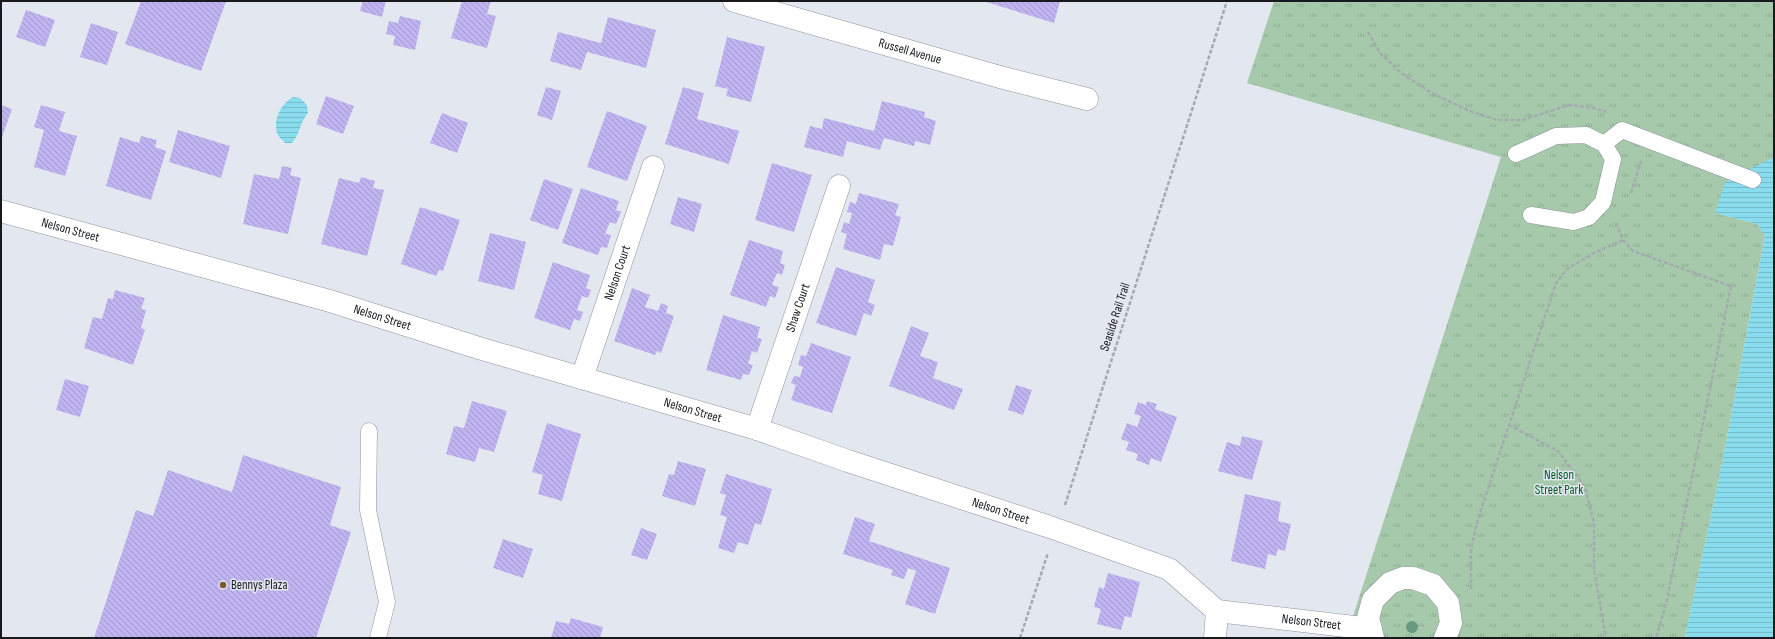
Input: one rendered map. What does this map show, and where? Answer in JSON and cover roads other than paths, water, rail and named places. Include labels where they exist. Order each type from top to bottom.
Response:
[{"type":"main road","name":"Russell Avenue","points":[[734,1],[1000,77],[1087,99]]},
{"type":"main road","name":"Nelson Court","points":[[582,378],[653,168]]},
{"type":"main road","name":"Shaw Court","points":[[757,429],[839,186]]},
{"type":"main road","name":"Nelson Street","points":[[1,211],[330,301],[582,378],[757,429],[1056,529],[1169,569],[1217,610],[1372,633],[1368,618],[1373,600],[1390,583],[1403,578],[1413,578],[1433,585],[1448,603],[1451,624],[1445,638]]},
{"type":"main road","points":[[1215,638],[1217,610]]},
{"type":"lane","points":[[1604,144],[1622,130],[1754,180]]},
{"type":"lane","points":[[1516,154],[1556,136],[1586,135],[1604,144],[1613,159],[1603,202],[1589,217],[1574,222],[1531,215]]},
{"type":"lane","points":[[369,430],[368,510],[387,602],[378,638]]},
{"type":"water","points":[[293,97],[300,98],[307,105],[308,113],[292,143],[285,143],[279,137],[276,122],[279,112]]},
{"type":"water","points":[[1774,157],[1774,638],[1685,638],[1723,459],[1765,236],[1757,224],[1715,213],[1725,182]]},
{"type":"place","name":"Bennys Plaza","points":[[223,585]]},
{"type":"park label","name":"Nelson Street Park","points":[[1559,482]]}]
